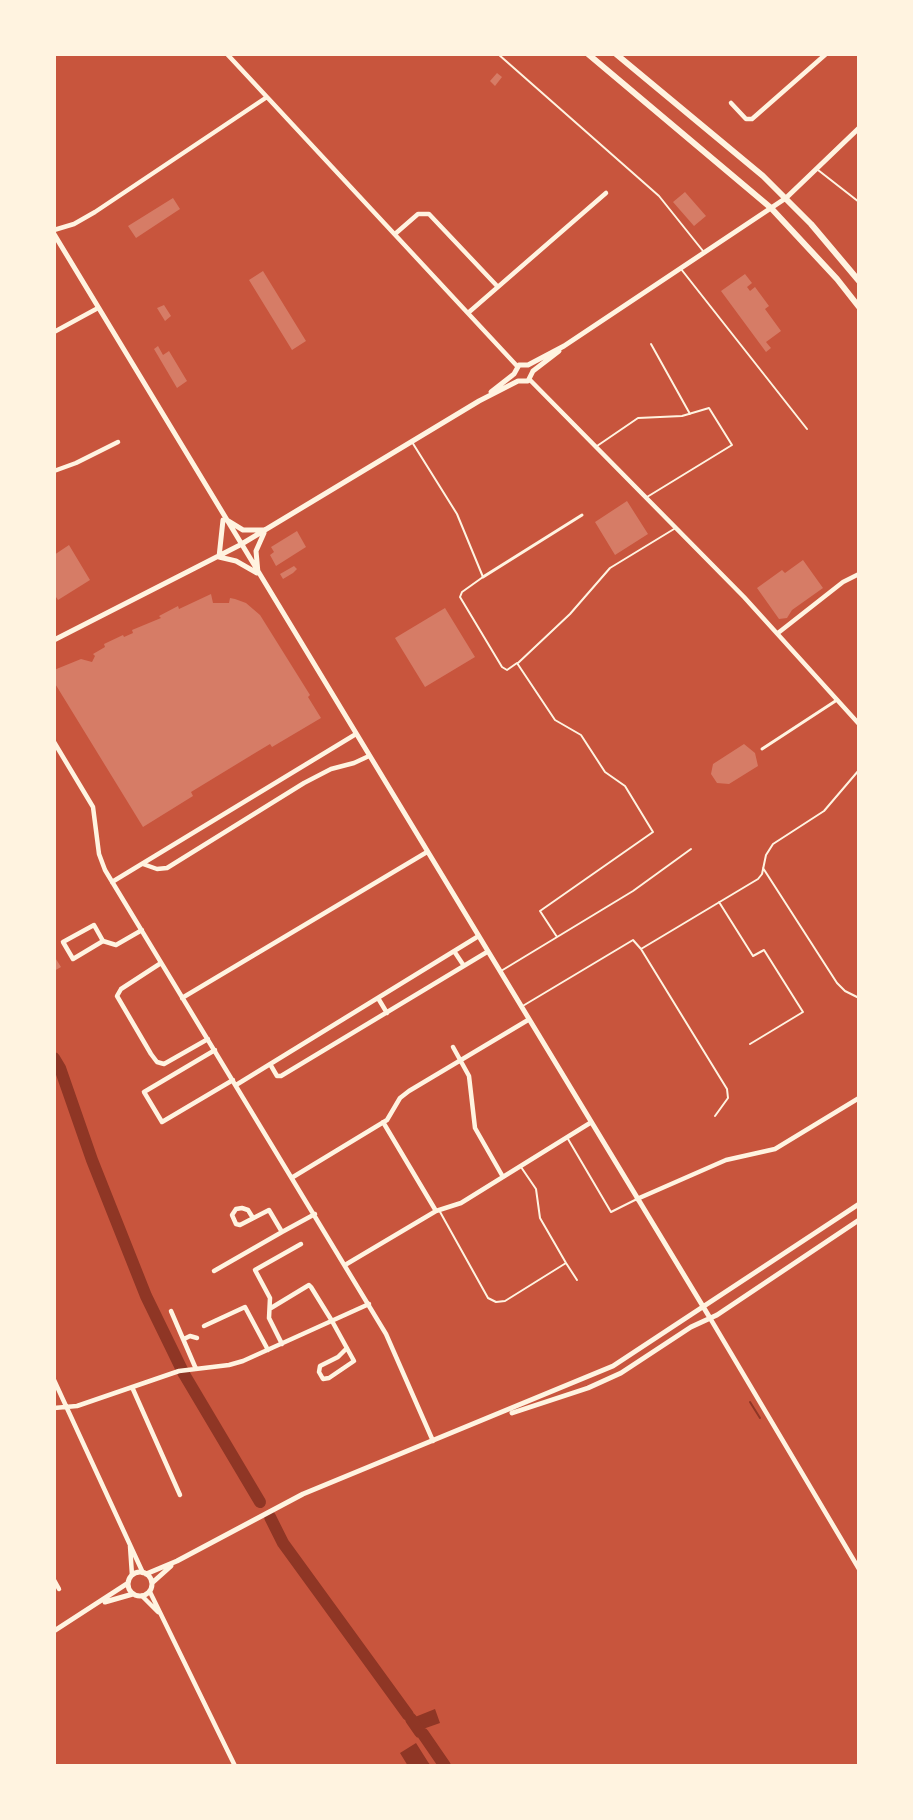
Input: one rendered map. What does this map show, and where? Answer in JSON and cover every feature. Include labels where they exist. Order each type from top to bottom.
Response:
[{"type":"main road","points":[[588,54],[771,208],[823,262],[859,307]]},
{"type":"main road","points":[[616,54],[786,198],[859,281]]},
{"type":"street","points":[[227,54],[517,366]]},
{"type":"street","points":[[731,103],[746,119],[752,119],[825,54]]},
{"type":"street","points":[[267,97],[95,212],[54,232],[223,517],[704,1308],[859,1569]]},
{"type":"street","points":[[517,366],[528,365],[564,346],[786,198],[818,170],[859,128]]},
{"type":"street","points":[[468,313],[606,193]]},
{"type":"street","points":[[395,234],[418,214],[429,213],[498,287]]},
{"type":"street","points":[[54,332],[98,308]]},
{"type":"street","points":[[530,380],[533,371],[564,346]]},
{"type":"street","points":[[528,365],[533,371]]},
{"type":"street","points":[[480,400],[514,374],[517,366]]},
{"type":"street","points":[[514,374],[518,381]]},
{"type":"street","points":[[54,640],[219,557],[480,400],[518,381],[530,380],[648,497],[778,633],[859,724]]},
{"type":"street","points":[[54,471],[74,464],[118,442]]},
{"type":"street","points":[[483,577],[582,515]]},
{"type":"street","points":[[223,517],[243,530],[265,530]]},
{"type":"street","points":[[219,557],[224,530],[223,517]]},
{"type":"street","points":[[258,574],[256,551],[265,530]]},
{"type":"street","points":[[219,557],[237,561],[258,574]]},
{"type":"street","points":[[778,633],[843,582],[859,574]]},
{"type":"street","points":[[762,749],[837,700]]},
{"type":"street","points":[[112,882],[356,734]]},
{"type":"street","points":[[54,742],[93,807],[101,862],[369,1304],[398,1356],[433,1441]]},
{"type":"street","points":[[143,864],[154,869],[167,868],[304,783],[331,769],[369,756]]},
{"type":"street","points":[[295,772],[304,783]]},
{"type":"street","points":[[182,998],[427,852]]},
{"type":"street","points":[[103,941],[73,958],[63,942],[94,925],[103,941],[116,945],[142,930]]},
{"type":"street","points":[[237,1085],[477,937]]},
{"type":"street","points":[[454,951],[464,966]]},
{"type":"street","points":[[270,1064],[277,1076],[281,1076],[486,952]]},
{"type":"street","points":[[161,963],[122,989],[117,996],[151,1054],[157,1062],[164,1064],[208,1039]]},
{"type":"street","points":[[378,998],[387,1013]]},
{"type":"street","points":[[293,1177],[383,1122],[402,1096],[528,1020]]},
{"type":"street","points":[[453,1047],[470,1076],[475,1128],[503,1178]]},
{"type":"street","points":[[215,1050],[144,1092],[162,1122],[233,1080]]},
{"type":"street","points":[[637,1199],[726,1160],[775,1149],[859,1098]]},
{"type":"street","points":[[383,1122],[437,1210]]},
{"type":"street","points":[[345,1265],[437,1210],[461,1203],[568,1139],[590,1123]]},
{"type":"street","points":[[132,1575],[145,1573],[177,1561],[285,1502],[613,1366],[859,1204]]},
{"type":"street","points":[[253,1218],[248,1210],[242,1208],[232,1213],[238,1225],[253,1218],[269,1210],[282,1232]]},
{"type":"street","points":[[214,1271],[315,1214]]},
{"type":"street","points":[[476,1424],[603,1382],[710,1318],[859,1220]]},
{"type":"street","points":[[282,1344],[271,1325],[270,1298],[255,1270],[301,1244]]},
{"type":"street","points":[[271,1308],[309,1285],[332,1321],[347,1348],[354,1362],[329,1378],[323,1379],[319,1372],[320,1366],[338,1357],[347,1348]]},
{"type":"street","points":[[54,1408],[65,1408],[186,1369],[229,1365],[282,1344],[369,1304]]},
{"type":"street","points":[[204,1326],[245,1307],[268,1350]]},
{"type":"street","points":[[171,1311],[196,1369]]},
{"type":"street","points":[[184,1339],[190,1336],[197,1338]]},
{"type":"street","points":[[54,1380],[129,1543],[152,1583]]},
{"type":"street","points":[[132,1387],[180,1495]]},
{"type":"street","points":[[54,1631],[128,1583],[132,1575],[129,1543]]},
{"type":"street","points":[[177,1561],[152,1583],[150,1592],[235,1766]]},
{"type":"street","points":[[54,1580],[59,1590]]},
{"type":"street","points":[[128,1583],[134,1594]]},
{"type":"street","points":[[142,1596],[150,1592]]},
{"type":"street","points":[[94,1605],[134,1594],[142,1596],[162,1616]]},
{"type":"lane","points":[[498,54],[659,196],[705,254]]},
{"type":"lane","points":[[818,170],[859,202]]},
{"type":"lane","points":[[681,270],[807,429]]},
{"type":"lane","points":[[651,344],[690,414]]},
{"type":"lane","points":[[597,446],[638,418],[690,414],[708,408],[732,445],[648,497]]},
{"type":"lane","points":[[411,442],[456,514],[483,577],[460,594],[504,669],[517,663],[570,614],[610,568],[676,527]]},
{"type":"lane","points":[[517,663],[550,714],[561,724],[581,735],[609,776],[625,786],[653,832],[540,911],[557,937]]},
{"type":"lane","points":[[641,949],[758,879],[766,855],[773,844],[824,811],[859,770]]},
{"type":"lane","points":[[499,972],[633,891],[691,849]]},
{"type":"lane","points":[[763,868],[837,983],[851,995],[859,998]]},
{"type":"lane","points":[[719,902],[753,956],[764,950],[803,1011],[750,1044]]},
{"type":"lane","points":[[520,1007],[633,940],[641,949],[728,1089],[728,1098],[715,1116]]},
{"type":"lane","points":[[568,1139],[611,1212],[637,1199]]},
{"type":"lane","points":[[521,1167],[534,1184],[540,1218],[577,1280]]},
{"type":"lane","points":[[437,1210],[463,1257],[489,1298],[494,1301],[505,1301],[566,1263]]},
{"type":"shaded area","points":[[435,1709],[440,1723],[423,1729],[415,1717]]},
{"type":"shaded area","points":[[416,1743],[431,1766],[408,1766],[400,1753]]},
{"type":"building","points":[[497,73],[502,77],[495,86],[490,81]]},
{"type":"building","points":[[685,192],[706,216],[694,226],[673,202]]},
{"type":"building","points":[[173,198],[180,209],[136,238],[128,226]]},
{"type":"building","points":[[263,271],[306,341],[292,350],[249,280]]},
{"type":"building","points":[[745,274],[752,283],[747,287],[750,291],[755,287],[769,306],[765,309],[781,331],[766,342],[771,348],[766,352],[721,291]]},
{"type":"building","points":[[164,305],[171,316],[165,321],[157,308]]},
{"type":"building","points":[[158,346],[163,355],[169,351],[187,381],[177,388],[154,349]]},
{"type":"building","points":[[627,501],[648,534],[615,555],[595,522]]},
{"type":"building","points":[[297,531],[306,547],[276,566],[270,555],[274,552],[271,547]]},
{"type":"building","points":[[69,545],[90,580],[58,600],[54,594],[54,555]]},
{"type":"building","points":[[803,560],[823,588],[792,610],[787,618],[779,619],[757,588],[782,570],[785,573]]},
{"type":"building","points":[[294,566],[297,569],[283,579],[280,574]]},
{"type":"building","points":[[211,594],[213,603],[229,603],[230,598],[235,599],[246,603],[260,615],[310,695],[308,697],[321,718],[272,747],[270,744],[191,792],[193,796],[143,827],[54,682],[54,670],[81,659],[92,662],[95,656],[93,654],[105,647],[104,644],[133,633],[132,630],[161,618],[159,616],[178,606],[179,609]]},
{"type":"building","points":[[445,608],[475,657],[425,687],[395,638]]},
{"type":"building","points":[[744,744],[755,753],[758,766],[729,784],[717,783],[711,774],[713,764]]},
{"type":"building","points":[[54,956],[61,967],[54,971]]},
{"type":"waterway","points":[[54,1058],[60,1068],[92,1160],[146,1296],[184,1374],[260,1502]]},
{"type":"waterway","points":[[750,1402],[760,1418]]},
{"type":"waterway","points":[[270,1517],[283,1543],[408,1715]]},
{"type":"waterway","points":[[411,1719],[420,1732]]},
{"type":"waterway","points":[[423,1734],[445,1766]]}]
